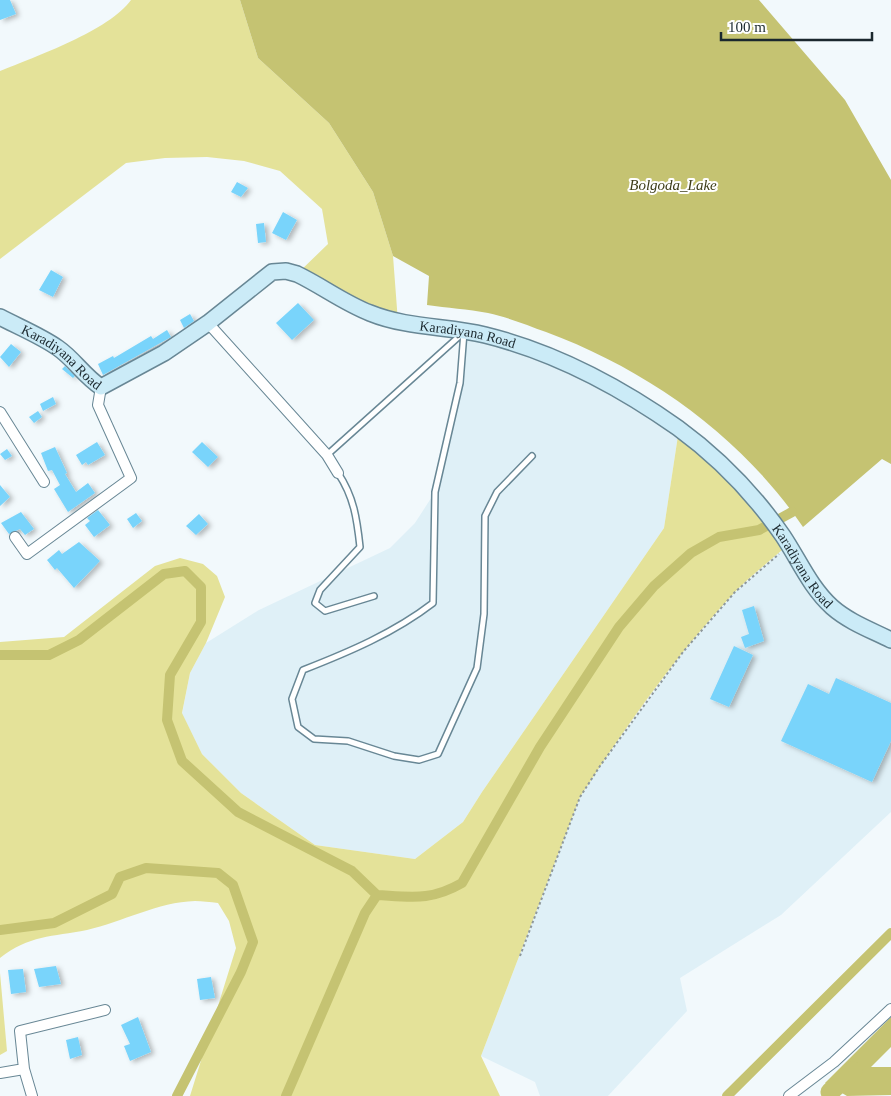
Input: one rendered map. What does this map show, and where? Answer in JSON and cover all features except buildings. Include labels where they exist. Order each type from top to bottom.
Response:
[{"type":"street","name":"Karadiyana Road","points":[[0,317],[58,348],[82,369],[93,382],[101,387],[164,353],[208,323],[272,272],[286,271],[307,279],[370,313],[398,322],[484,335],[562,361],[639,402],[718,460],[765,510],[815,588],[834,608],[848,618],[891,640]]},
{"type":"street","points":[[208,323],[327,455],[338,473]]},
{"type":"street","points":[[15,537],[27,554],[131,478],[98,405],[101,387]]},
{"type":"street","points":[[0,412],[44,482]]},
{"type":"street","points":[[789,1096],[834,1062],[891,1009]]},
{"type":"street","points":[[32,1096],[24,1069],[20,1031],[105,1010]]},
{"type":"street","points":[[0,1073],[24,1069]]},
{"type":"lane","points":[[327,455],[464,332]]},
{"type":"lane","points":[[464,332],[460,384],[434,492],[433,603],[416,616],[359,648],[303,670],[292,699],[298,728],[314,738],[348,741],[402,757],[419,760],[438,754],[477,668],[484,614],[485,516],[497,492],[532,456]]},
{"type":"lane","points":[[338,473],[349,489],[357,512],[360,547],[320,590],[315,603],[326,611],[374,596]]},
{"type":"path","points":[[520,956],[580,797],[600,766],[683,652],[735,592],[786,542]]},
{"type":"shaded area","points":[[131,0],[240,0],[258,58],[329,123],[373,192],[393,256],[398,322],[297,274],[328,244],[322,209],[280,171],[244,161],[207,157],[165,158],[126,163],[0,259],[0,71],[71,42],[90,32],[107,22]]},
{"type":"shaded area","points":[[464,332],[516,345],[679,429],[664,528],[463,822],[415,859],[315,845],[241,793],[202,754],[182,714],[190,673],[206,643],[259,610],[390,548],[415,523],[435,492],[460,383]]},
{"type":"shaded area","points":[[679,429],[719,460],[788,545],[740,587],[692,641],[615,744],[580,797],[481,1056],[500,1096],[190,1096],[236,948],[229,921],[218,903],[195,901],[167,905],[87,930],[31,941],[11,950],[0,958],[0,642],[64,637],[155,566],[180,558],[203,564],[217,576],[225,597],[206,643],[190,673],[182,713],[202,754],[241,793],[315,845],[415,859],[463,822],[664,528]]},
{"type":"shaded area","points":[[788,545],[815,588],[891,640],[891,812],[781,915],[680,978],[687,1011],[608,1096],[540,1096],[535,1082],[481,1056],[580,797],[600,766],[683,652],[735,592]]},
{"type":"shaded area","points":[[0,973],[7,1051],[0,1055]]},
{"type":"water","name":"Bolgoda_Lake","points":[[240,0],[759,0],[845,100],[891,180],[891,464],[882,459],[803,527],[751,463],[721,435],[656,386],[584,348],[524,324],[473,310],[427,305],[429,276],[393,256],[373,192],[329,123],[258,58]]},
{"type":"water","points":[[891,1017],[891,1047],[871,1067],[891,1067],[891,1095],[847,1096],[825,1083]]},
{"type":"waterway","points":[[286,1096],[365,913],[377,895],[411,897],[431,895],[441,893],[462,883],[540,747],[619,627],[654,586],[691,553],[719,537],[759,530],[792,512]]},
{"type":"waterway","points":[[0,655],[49,655],[79,640],[164,574],[185,571],[201,587],[201,622],[170,675],[167,720],[182,761],[238,812],[352,871],[377,895]]},
{"type":"waterway","points":[[0,930],[54,923],[112,894],[120,877],[146,868],[218,873],[233,885],[253,942],[241,972],[177,1096]]},
{"type":"waterway","points":[[727,1096],[891,933]]},
{"type":"waterway","points":[[830,1092],[853,1071]]}]
